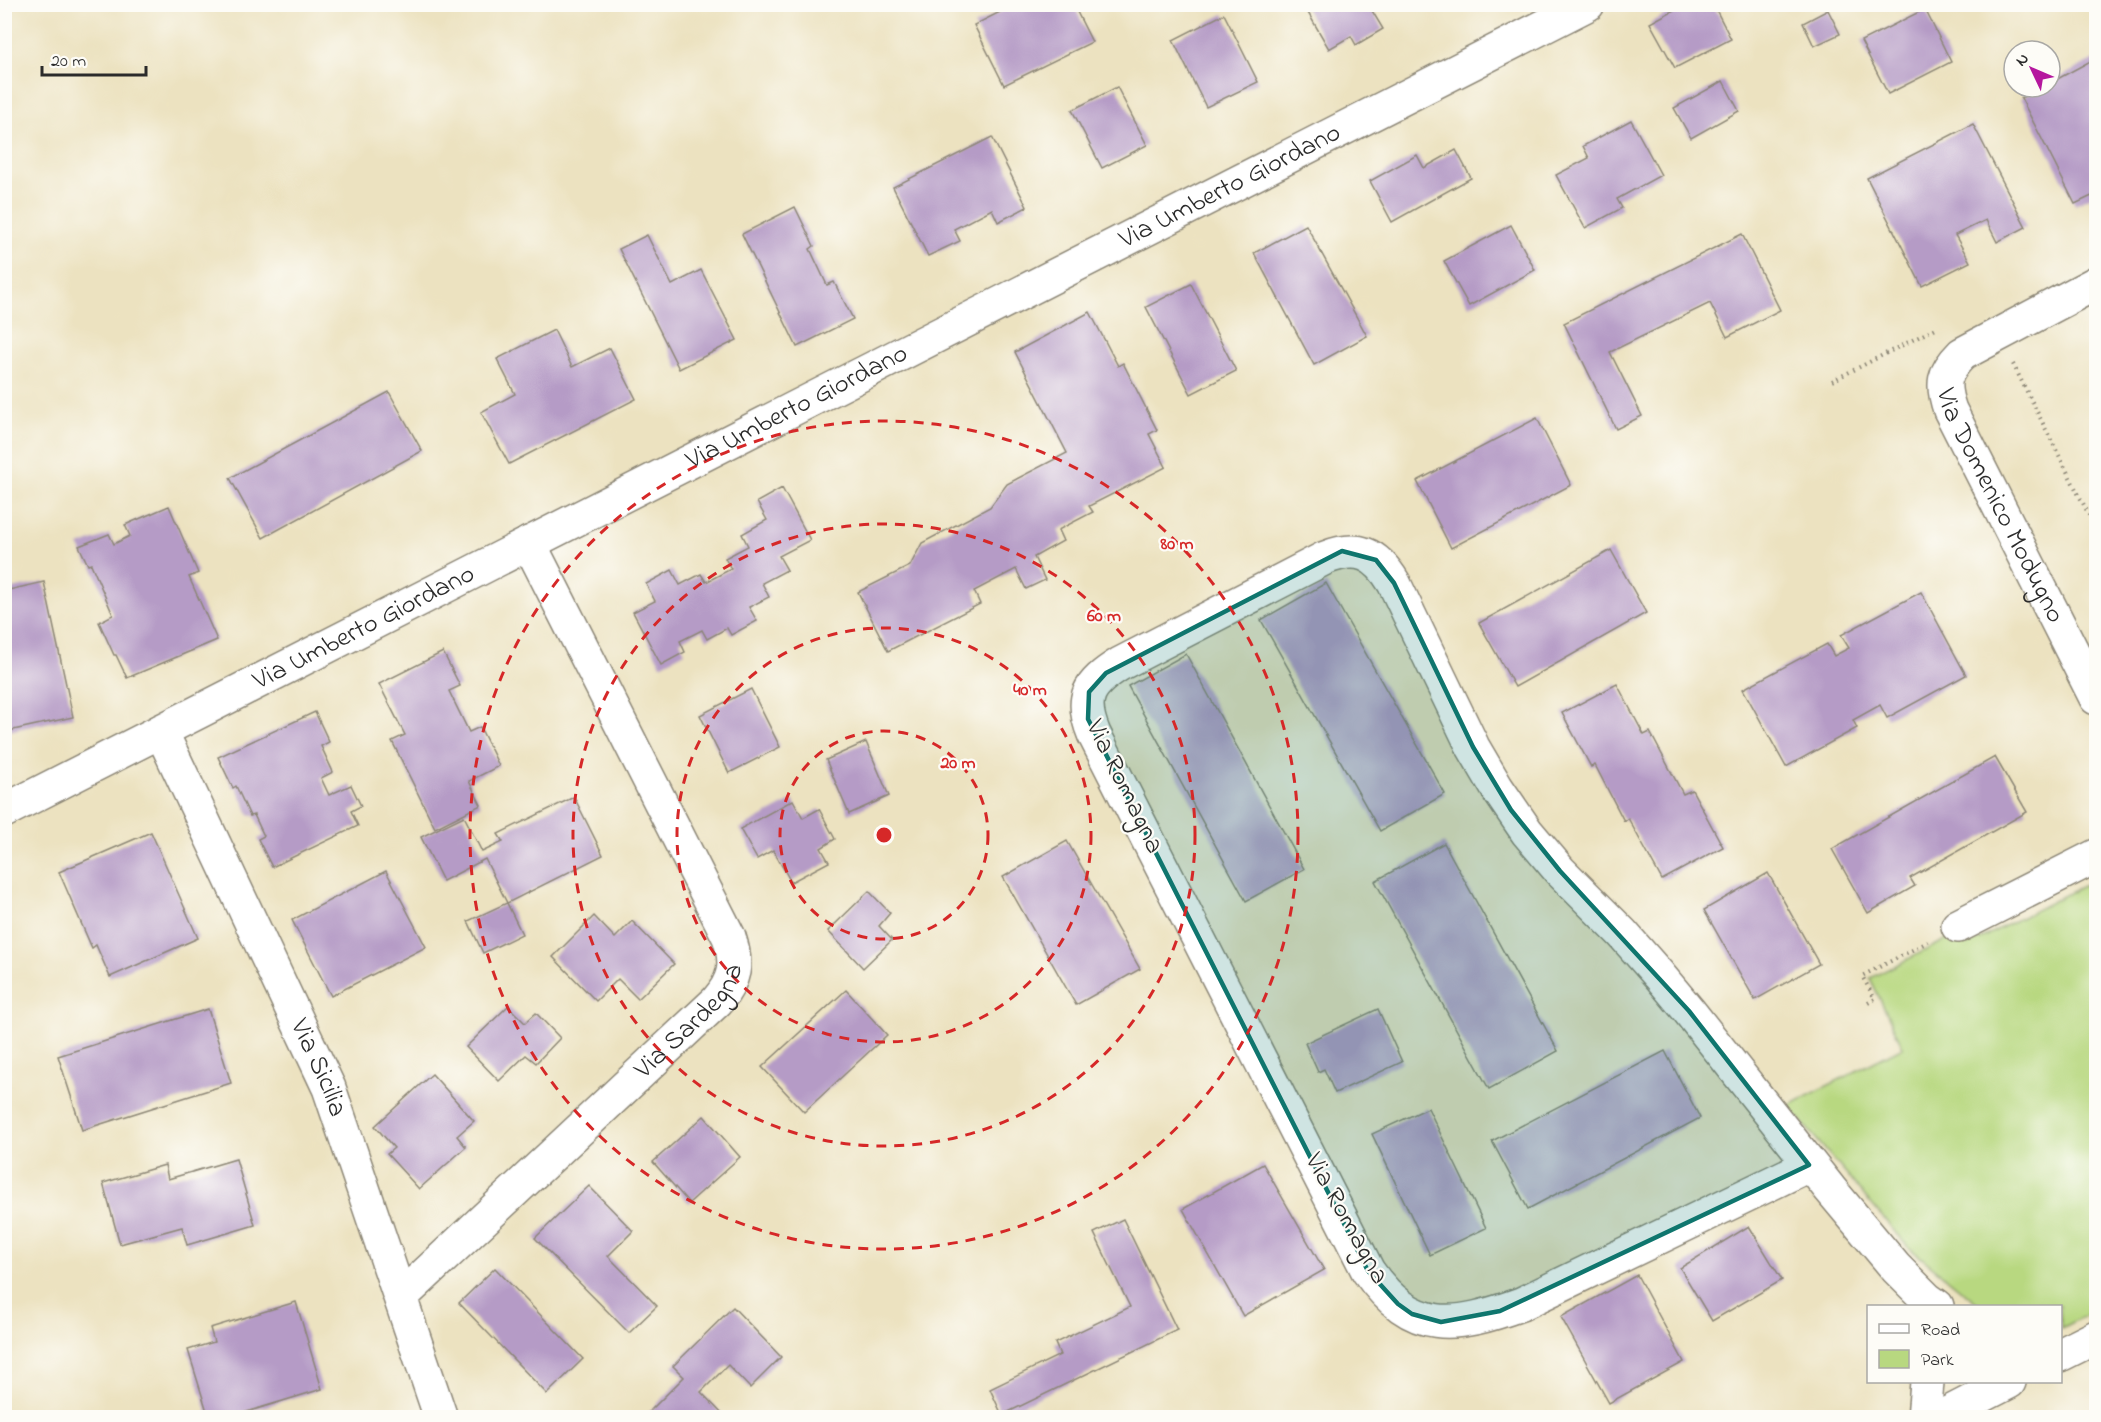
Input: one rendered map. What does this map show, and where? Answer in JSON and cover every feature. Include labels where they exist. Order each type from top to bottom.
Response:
[{"type":"street","name":"Via Umberto Giordano","points":[[4,811],[1588,4]]},
{"type":"street","name":"Via Domenico Modugno","points":[[2097,283],[1962,354],[1948,370],[1944,381],[1950,410],[2097,698]]},
{"type":"street","name":"Via Sardegna","points":[[401,1297],[717,1002],[728,989],[735,966],[734,952],[729,937],[529,543]]},
{"type":"street","name":"Via Romagna","points":[[1809,1165],[1521,1304],[1461,1321],[1425,1320],[1412,1314],[1383,1290],[1368,1270],[1094,734],[1086,705],[1089,692],[1106,673],[1120,664],[1325,558],[1342,551],[1355,552],[1376,560],[1394,583],[1473,747],[1511,810],[1560,871],[1622,933],[1689,1011],[1809,1165],[1896,1268],[1936,1305]]},
{"type":"street","name":"Via Sicilia","points":[[161,731],[329,1088],[441,1418]]},
{"type":"street","points":[[1958,926],[2097,856]]},
{"type":"street","name":"Via Romagna","points":[[1896,1268],[1914,1305]]},
{"type":"street","points":[[2062,1354],[2097,1336]]},
{"type":"street","points":[[1924,1418],[1927,1383]]},
{"type":"street","points":[[1939,1418],[1983,1385]]},
{"type":"path","points":[[1997,334],[2097,529]]},
{"type":"path","points":[[1868,1003],[1875,999],[1862,976],[1958,926]]},
{"type":"highlighted area","points":[[1342,551],[1376,560],[1394,583],[1473,747],[1511,810],[1560,871],[1689,1011],[1809,1165],[1500,1311],[1441,1322],[1412,1314],[1398,1304],[1368,1271],[1088,719],[1089,692],[1106,673]]},
{"type":"green space","points":[[2096,879],[2096,1310],[2062,1327],[2062,1305],[1980,1305],[1907,1246],[1788,1106],[1903,1047],[1870,978],[1962,932],[1968,945]]},
{"type":"building","points":[[1008,4],[1073,4],[1092,42],[1004,85],[974,25],[1010,7]]},
{"type":"building","points":[[1303,4],[1368,4],[1383,29],[1356,45],[1351,36],[1329,49]]},
{"type":"building","points":[[1685,4],[1713,4],[1731,39],[1675,68],[1650,23]]},
{"type":"building","points":[[1925,9],[1951,62],[1888,94],[1861,41]]},
{"type":"building","points":[[1828,10],[1840,34],[1814,46],[1803,23]]},
{"type":"building","points":[[1224,14],[1258,82],[1206,107],[1173,40]]},
{"type":"building","points":[[2096,58],[2096,194],[2075,204],[2022,99],[2062,99],[2062,76]]},
{"type":"building","points":[[1723,81],[1739,111],[1691,138],[1674,108]]},
{"type":"building","points":[[1117,87],[1147,145],[1102,168],[1072,110]]},
{"type":"building","points":[[1631,120],[1661,175],[1617,199],[1622,208],[1585,228],[1556,175],[1589,158],[1583,146]]},
{"type":"building","points":[[1973,124],[2026,227],[1997,242],[1986,220],[1955,235],[1970,262],[1922,286],[1867,178]]},
{"type":"building","points":[[992,137],[1027,207],[998,222],[992,209],[954,229],[960,241],[928,256],[893,187]]},
{"type":"building","points":[[1456,150],[1471,178],[1392,222],[1370,181],[1417,155],[1424,168]]},
{"type":"building","points":[[795,207],[814,246],[810,249],[827,285],[834,282],[853,319],[797,347],[742,234]]},
{"type":"building","points":[[1306,225],[1367,336],[1314,365],[1254,253]]},
{"type":"building","points":[[1511,225],[1535,270],[1469,306],[1444,261]]},
{"type":"building","points":[[1742,234],[1780,310],[1727,337],[1710,303],[1610,352],[1642,416],[1616,429],[1564,323]]},
{"type":"building","points":[[647,235],[672,285],[701,270],[737,340],[679,369],[619,249]]},
{"type":"building","points":[[1191,284],[1236,371],[1191,394],[1146,307]]},
{"type":"building","points":[[1090,312],[1118,366],[1123,363],[1157,430],[1149,434],[1166,467],[1089,506],[1093,512],[1058,530],[1063,541],[1034,557],[1045,580],[1026,589],[1016,569],[974,591],[980,604],[888,651],[858,592],[910,566],[922,543],[990,507],[1007,484],[1067,453],[1015,352]]},
{"type":"building","points":[[554,330],[572,367],[610,348],[636,399],[509,464],[481,412],[515,394],[497,359]]},
{"type":"building","points":[[389,392],[422,451],[263,538],[230,478]]},
{"type":"building","points":[[1537,418],[1571,485],[1451,548],[1417,481]]},
{"type":"building","points":[[782,488],[810,540],[779,556],[787,570],[762,583],[769,597],[749,607],[757,621],[731,635],[727,628],[707,639],[702,630],[680,641],[685,652],[661,665],[633,612],[655,601],[646,584],[672,570],[680,585],[701,574],[706,582],[731,569],[725,558],[748,546],[742,534],[767,520],[757,502]]},
{"type":"building","points":[[169,506],[198,573],[189,577],[217,640],[127,678],[99,622],[113,615],[91,564],[88,565],[79,546],[109,534],[114,544],[130,536],[125,525]]},
{"type":"building","points":[[1611,550],[1646,613],[1515,687],[1479,623]]},
{"type":"building","points":[[44,582],[73,717],[4,732],[4,591]]},
{"type":"building","points":[[1326,583],[1445,794],[1380,831],[1261,620]]},
{"type":"building","points":[[1921,592],[1966,675],[1887,718],[1880,705],[1853,720],[1857,728],[1786,767],[1743,689],[1827,644],[1834,656],[1849,648],[1841,635]]},
{"type":"building","points":[[443,652],[460,686],[449,691],[469,732],[480,727],[499,766],[469,781],[481,805],[435,828],[392,741],[405,735],[379,684]]},
{"type":"building","points":[[1186,654],[1304,869],[1246,901],[1128,686]]},
{"type":"building","points":[[1617,684],[1644,735],[1650,732],[1683,794],[1692,790],[1723,847],[1662,880],[1628,818],[1624,821],[1595,765],[1591,767],[1562,713]]},
{"type":"building","points":[[751,689],[780,747],[729,773],[700,715]]},
{"type":"building","points":[[315,712],[329,742],[321,746],[333,772],[321,778],[329,795],[351,785],[361,806],[351,811],[358,826],[272,867],[258,839],[264,836],[254,815],[250,816],[236,786],[233,788],[218,757]]},
{"type":"building","points":[[866,742],[889,796],[849,814],[826,760]]},
{"type":"building","points":[[1995,757],[2027,812],[1910,878],[1915,886],[1868,913],[1832,849]]},
{"type":"building","points":[[574,797],[603,855],[507,903],[485,859],[443,881],[421,837],[464,816],[482,852],[503,842],[498,834]]},
{"type":"building","points":[[793,800],[803,818],[819,809],[835,839],[821,848],[829,862],[791,882],[773,850],[757,859],[740,829]]},
{"type":"building","points":[[151,832],[198,938],[110,977],[96,945],[92,948],[59,872]]},
{"type":"building","points":[[1067,841],[1140,969],[1076,1005],[1003,877]]},
{"type":"building","points":[[1444,843],[1558,1051],[1489,1089],[1375,881]]},
{"type":"building","points":[[386,871],[426,947],[331,996],[292,920]]},
{"type":"building","points":[[1768,873],[1819,964],[1755,1000],[1704,910]]},
{"type":"building","points":[[869,891],[890,913],[879,926],[892,940],[863,968],[828,931]]},
{"type":"building","points":[[507,903],[522,934],[483,953],[468,921]]},
{"type":"building","points":[[594,916],[615,938],[632,921],[674,964],[638,999],[618,979],[596,1001],[553,957]]},
{"type":"building","points":[[846,990],[887,1035],[804,1112],[762,1067]]},
{"type":"building","points":[[508,1006],[525,1023],[536,1013],[560,1038],[536,1063],[526,1055],[499,1081],[466,1047]]},
{"type":"building","points":[[208,1009],[231,1083],[82,1130],[58,1056]]},
{"type":"building","points":[[1378,1009],[1402,1062],[1335,1093],[1324,1069],[1318,1072],[1305,1043]]},
{"type":"building","points":[[1665,1051],[1700,1118],[1528,1209],[1492,1141]]},
{"type":"building","points":[[432,1074],[474,1121],[457,1136],[466,1147],[419,1189],[387,1154],[394,1148],[375,1126]]},
{"type":"building","points":[[1428,1108],[1486,1228],[1430,1255],[1372,1134]]},
{"type":"building","points":[[704,1116],[740,1157],[689,1203],[653,1162]]},
{"type":"building","points":[[236,1159],[255,1225],[187,1245],[182,1227],[120,1244],[103,1183],[165,1165],[168,1179]]},
{"type":"building","points":[[1263,1164],[1324,1270],[1243,1316],[1183,1209]]},
{"type":"building","points":[[589,1186],[633,1231],[608,1256],[657,1306],[629,1333],[535,1238]]},
{"type":"building","points":[[1123,1219],[1177,1330],[1002,1415],[990,1389],[1060,1355],[1055,1343],[1130,1307],[1094,1233]]},
{"type":"building","points":[[1749,1226],[1782,1280],[1712,1321],[1680,1268]]},
{"type":"building","points":[[495,1268],[583,1359],[547,1394],[459,1303]]},
{"type":"building","points":[[1637,1275],[1684,1362],[1609,1403],[1561,1317]]},
{"type":"building","points":[[296,1302],[322,1389],[227,1418],[209,1418],[188,1350],[214,1342],[210,1328]]},
{"type":"building","points":[[733,1307],[781,1357],[750,1388],[728,1365],[701,1392],[726,1418],[643,1418],[684,1377],[673,1366]]}]
